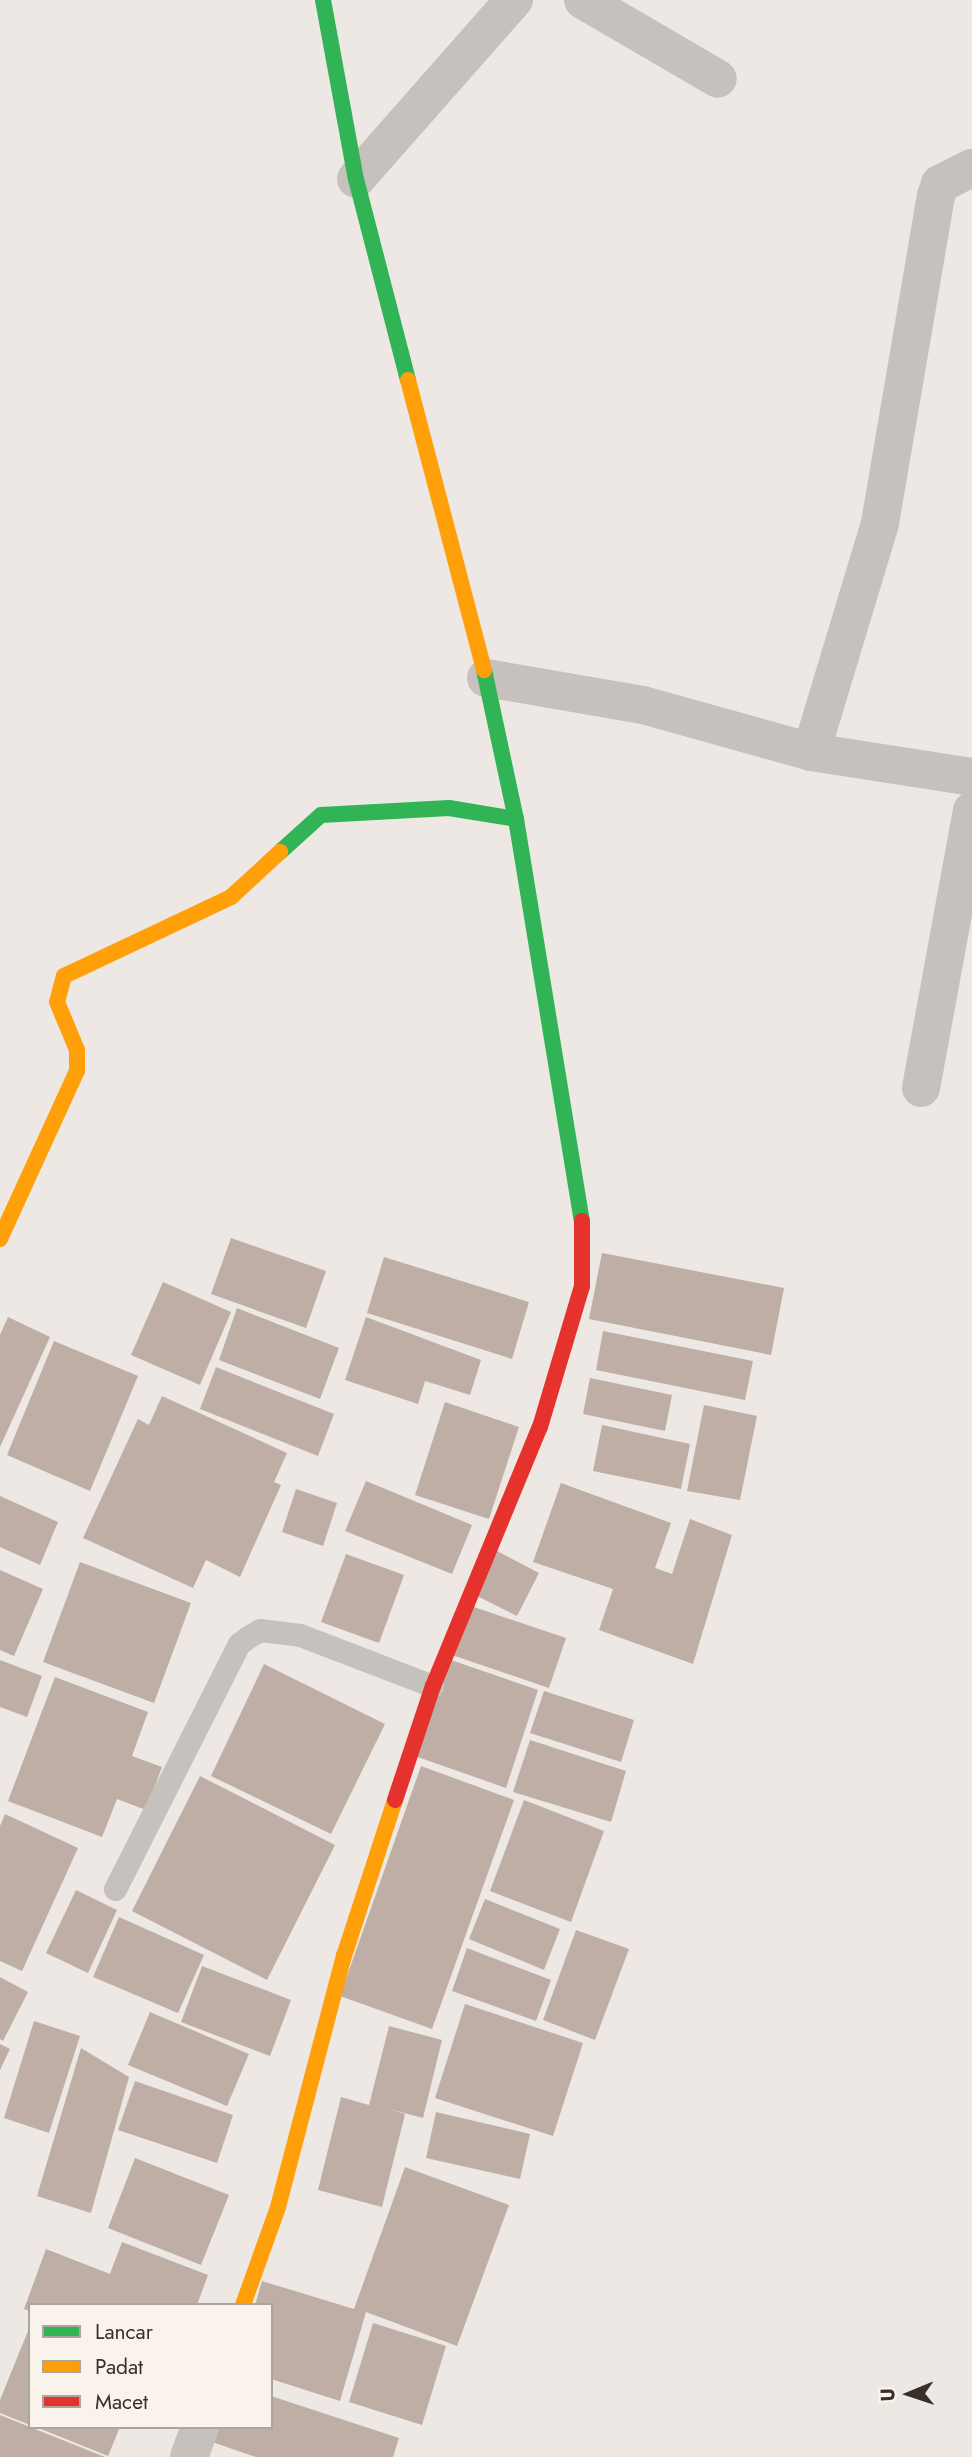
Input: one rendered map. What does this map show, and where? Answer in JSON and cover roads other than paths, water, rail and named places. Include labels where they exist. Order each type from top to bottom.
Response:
[{"type":"street","points":[[244,2303],[278,2207],[344,1956],[433,1686],[540,1427],[582,1286],[582,1205],[516,819],[486,677],[356,179],[323,0]]},
{"type":"street","points":[[356,179],[514,0]]},
{"type":"street","points":[[583,0],[718,79]]},
{"type":"street","points":[[811,752],[880,523],[936,196],[940,184],[972,169]]},
{"type":"street","points":[[486,677],[643,705],[811,752],[972,776]]},
{"type":"street","points":[[0,1239],[77,1071],[77,1050],[57,1002],[64,976],[231,897],[321,815],[449,808],[516,819]]},
{"type":"street","points":[[921,1088],[972,811]]},
{"type":"street","points":[[189,2457],[199,2429]]},
{"type":"lane","points":[[115,1888],[239,1644],[248,1637],[260,1630],[300,1635],[433,1686]]}]
